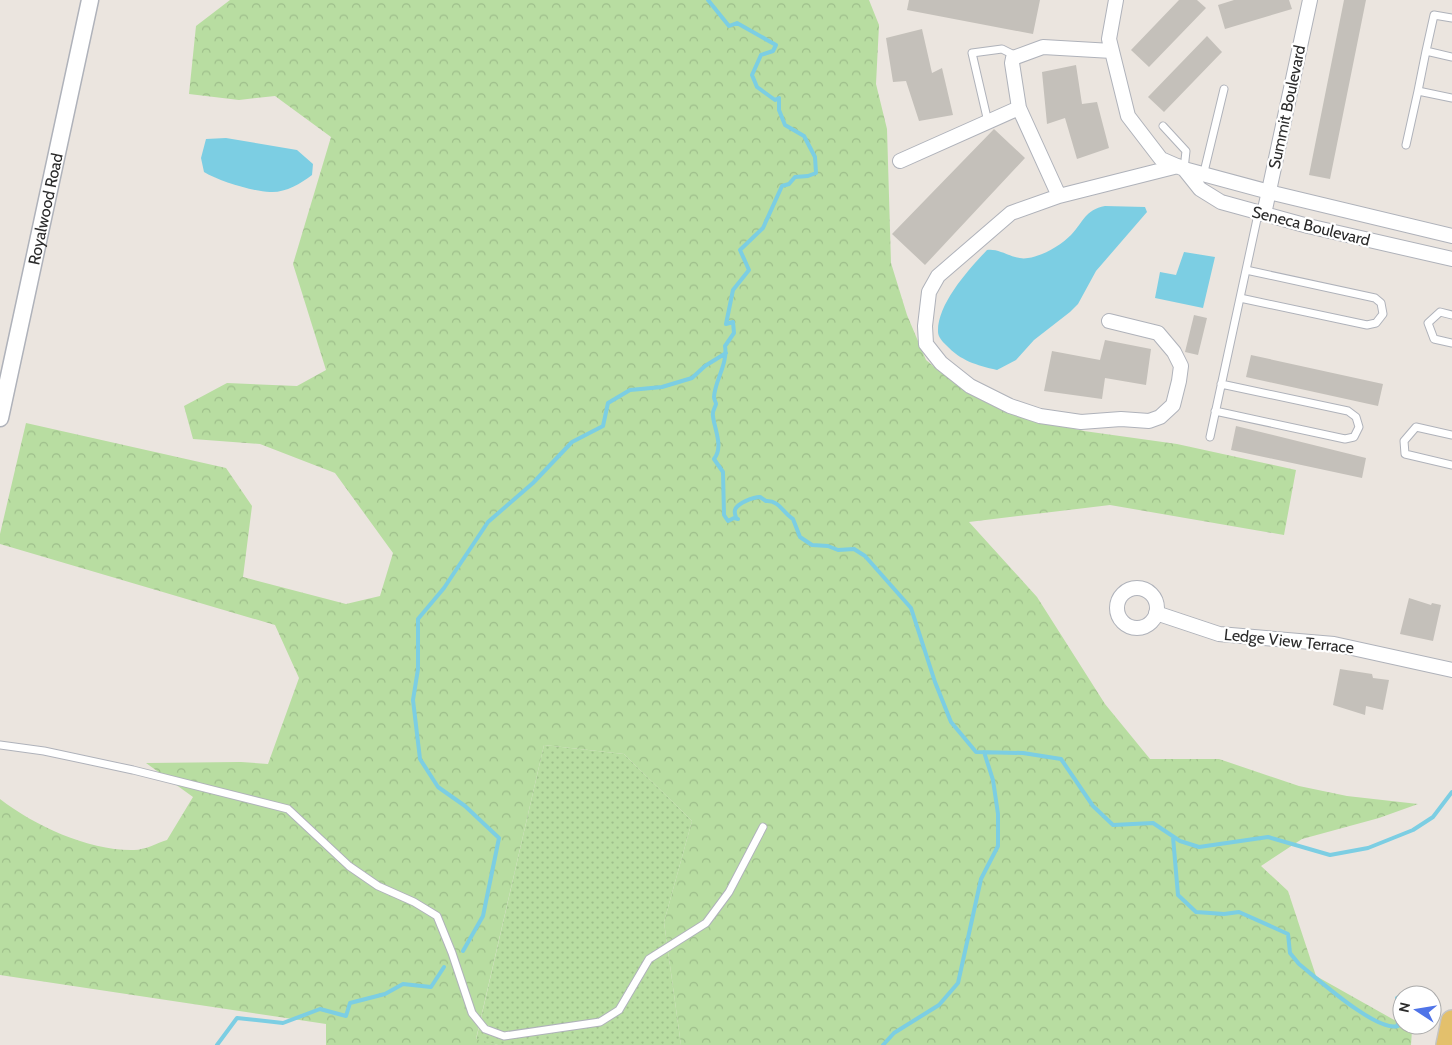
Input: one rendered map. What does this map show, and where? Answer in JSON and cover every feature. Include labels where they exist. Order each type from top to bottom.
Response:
[{"type":"main road","points":[[1447,1045],[1452,1021]]},
{"type":"street","name":"Royalwood Road","points":[[0,418],[90,0]]},
{"type":"street","name":"Seneca Boulevard","points":[[1116,0],[1109,40],[1128,116],[1161,160],[1269,192],[1452,236]]},
{"type":"street","name":"Summit Boulevard","points":[[1264,214],[1310,0]]},
{"type":"street","points":[[1059,196],[1019,108],[1012,63],[1013,58],[1044,47],[1112,51]]},
{"type":"street","points":[[900,161],[1019,108]]},
{"type":"street","name":"Seneca Boulevard","points":[[1181,167],[1200,189],[1221,202],[1452,259]]},
{"type":"street","points":[[1109,321],[1158,333],[1174,352],[1181,366],[1179,381],[1173,405],[1160,416],[1149,421],[1121,419],[1081,422],[1040,416],[1010,406],[970,386],[940,363],[926,344],[925,326],[929,292],[938,276],[1011,213],[1059,196],[1181,167]]},
{"type":"street","name":"Ledge View Terrace","points":[[1156,613],[1218,634],[1334,644],[1452,670]]},
{"type":"lane","points":[[1406,145],[1434,15],[1452,18]]},
{"type":"lane","points":[[988,122],[972,53],[1002,49],[1017,56]]},
{"type":"lane","points":[[1426,51],[1452,57]]},
{"type":"lane","points":[[1200,189],[1224,89]]},
{"type":"lane","points":[[1418,91],[1452,98]]},
{"type":"lane","points":[[1163,126],[1186,150],[1181,167]]},
{"type":"lane","points":[[1210,437],[1257,219],[1264,214]]},
{"type":"lane","points":[[1240,298],[1368,325],[1376,323],[1383,314],[1382,303],[1375,298],[1246,270]]},
{"type":"lane","points":[[1452,315],[1440,312],[1428,323],[1434,339],[1452,343]]},
{"type":"lane","points":[[1215,411],[1345,439],[1354,437],[1359,427],[1356,417],[1348,411],[1221,384]]},
{"type":"lane","points":[[1452,435],[1416,427],[1404,441],[1405,454],[1452,465]]},
{"type":"lane","points":[[0,745],[44,751],[124,768],[288,809],[348,866],[378,886],[414,902],[437,916],[452,953],[472,1013],[485,1029],[504,1036],[600,1022],[619,1010],[649,958],[706,922],[729,892],[763,827]]},
{"type":"green space","points":[[230,0],[869,0],[879,25],[876,84],[887,129],[891,263],[907,315],[926,360],[943,374],[1019,416],[1084,431],[1177,444],[1296,470],[1284,535],[1110,505],[969,522],[1037,597],[1105,704],[1150,759],[1219,759],[1299,786],[1347,796],[1418,804],[1379,818],[1302,839],[1261,866],[1288,891],[1316,976],[1392,1019],[1392,1035],[1412,1035],[1411,1045],[681,1045],[664,922],[692,821],[624,754],[544,745],[476,1039],[498,1045],[326,1045],[326,1024],[0,975],[0,799],[46,827],[63,835],[99,846],[138,850],[167,840],[193,797],[146,763],[241,762],[268,764],[299,678],[275,625],[0,544],[0,534],[26,423],[226,468],[252,506],[243,577],[346,604],[380,596],[393,553],[335,473],[260,444],[193,439],[184,406],[227,383],[297,386],[326,370],[293,264],[331,137],[275,96],[239,100],[189,94],[196,26]]},
{"type":"green space","points":[[544,745],[624,754],[692,821],[664,922],[681,1045],[498,1045],[476,1040]]},
{"type":"water","points":[[226,138],[297,150],[313,164],[312,175],[292,187],[276,192],[254,190],[218,179],[204,172],[201,158],[206,139]]},
{"type":"water","points":[[1105,206],[1145,207],[1147,212],[1096,271],[1078,304],[1034,340],[1016,360],[997,370],[989,368],[963,359],[942,341],[938,332],[939,321],[948,299],[987,250],[997,251],[1018,258],[1040,255],[1067,239],[1089,213]]},
{"type":"water","points":[[1184,252],[1215,257],[1203,308],[1155,298],[1160,272],[1176,275]]},
{"type":"building","points":[[909,0],[1040,0],[1033,34],[907,10]]},
{"type":"building","points":[[1179,0],[1197,0],[1206,8],[1149,67],[1131,50]]},
{"type":"building","points":[[1234,0],[1289,0],[1292,9],[1225,29],[1218,5]]},
{"type":"building","points":[[1344,0],[1366,0],[1330,179],[1309,175]]},
{"type":"building","points":[[922,29],[932,73],[942,68],[953,115],[919,121],[906,81],[893,82],[886,38]]},
{"type":"building","points":[[1207,36],[1222,52],[1164,112],[1148,97]]},
{"type":"building","points":[[1076,65],[1082,104],[1097,102],[1109,148],[1077,159],[1065,118],[1047,124],[1042,72]]},
{"type":"building","points":[[994,129],[1025,158],[925,265],[892,234]]},
{"type":"building","points":[[1194,315],[1207,318],[1198,355],[1185,352]]},
{"type":"building","points":[[1105,340],[1151,349],[1146,385],[1105,378],[1102,399],[1044,391],[1052,351],[1100,360]]},
{"type":"building","points":[[1251,355],[1383,384],[1378,406],[1246,377]]},
{"type":"building","points":[[1236,426],[1366,458],[1362,478],[1231,450]]},
{"type":"building","points":[[1409,598],[1431,605],[1432,603],[1441,605],[1433,641],[1400,634]]},
{"type":"building","points":[[1340,669],[1372,674],[1373,678],[1389,680],[1383,710],[1366,706],[1365,715],[1333,705]]},
{"type":"waterway","points":[[708,0],[729,26],[737,23],[776,45],[773,51],[761,55],[752,75],[757,87],[775,100],[779,98],[779,110],[785,125],[804,136],[815,157],[816,173],[795,177],[789,184],[782,186],[763,228],[740,250],[749,270],[733,290],[726,324],[733,322],[734,333],[725,346],[725,359],[715,391],[714,398],[716,404],[713,411],[718,438],[718,449],[714,459],[723,472],[724,515],[728,521],[734,518],[738,519],[736,518],[736,507],[750,499],[760,497],[781,507],[793,519],[800,537],[812,545],[828,546],[838,550],[854,549],[865,556],[911,608],[935,682],[951,722],[976,752],[1023,753],[1061,759],[1093,806],[1113,825],[1153,823],[1180,841],[1199,847],[1268,837],[1330,855],[1368,848],[1413,830],[1433,817],[1452,792]]},
{"type":"waterway","points":[[463,951],[483,916],[499,838],[465,806],[438,787],[420,759],[413,700],[418,669],[418,619],[444,588],[488,522],[533,483],[572,442],[603,426],[608,403],[630,390],[662,387],[692,378],[705,366],[726,353]]},
{"type":"waterway","points":[[883,1045],[894,1033],[939,1005],[958,983],[981,879],[998,846],[998,814],[993,780],[984,752]]},
{"type":"waterway","points":[[1173,837],[1178,895],[1196,912],[1224,914],[1239,912],[1288,934],[1290,953],[1299,964],[1347,1003],[1376,1021],[1392,1026]]},
{"type":"waterway","points":[[217,1045],[237,1018],[283,1023],[320,1009],[346,1016],[350,1003],[385,994],[403,984],[431,987],[444,967]]}]
